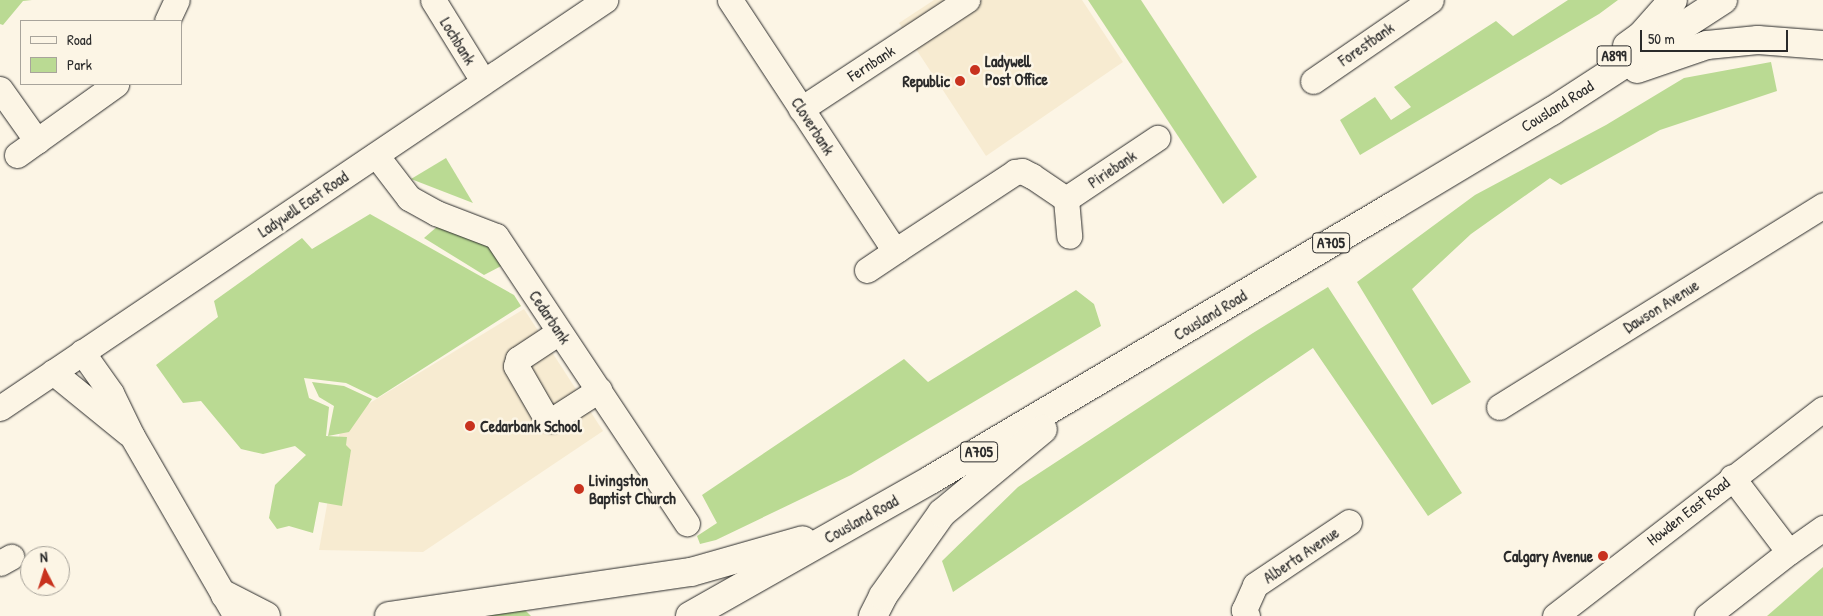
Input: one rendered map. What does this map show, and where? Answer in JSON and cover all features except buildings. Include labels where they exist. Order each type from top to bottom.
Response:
[{"type":"main road","name":"A899","points":[[1552,111],[1608,61],[1641,36],[1673,0]]},
{"type":"main road","name":"Cousland Road","points":[[690,616],[846,528],[1110,374],[1552,111],[1723,0]]},
{"type":"main road","name":"A899","points":[[1552,111],[1644,65],[1708,45],[1758,40],[1823,45]]},
{"type":"main road","points":[[873,616],[883,596],[942,513],[1110,374]]},
{"type":"main road","points":[[389,616],[691,572],[846,528]]},
{"type":"main road","points":[[230,606],[266,616]]},
{"type":"street","points":[[167,20],[177,0]]},
{"type":"street","name":"Lochbank","points":[[433,0],[483,81]]},
{"type":"street","name":"Ladywell East Road","points":[[0,408],[605,0]]},
{"type":"street","name":"Cloverbank","points":[[730,0],[889,242],[898,249]]},
{"type":"street","name":"Fernbank","points":[[801,108],[935,9],[967,0]]},
{"type":"street","name":"Forestbank","points":[[1313,80],[1421,2]]},
{"type":"street","points":[[0,89],[27,148],[115,85]]},
{"type":"street","name":"Piriebank","points":[[1066,199],[1158,138]]},
{"type":"street","name":"Cedarbank","points":[[376,155],[392,179],[409,198],[436,213],[496,236],[687,523]]},
{"type":"street","points":[[867,270],[1007,176],[1022,171],[1066,199],[1069,236]]},
{"type":"street","name":"Dawson Avenue","points":[[1499,407],[1823,206]]},
{"type":"street","points":[[559,332],[518,359],[516,366],[546,418],[552,420],[599,390]]},
{"type":"street","points":[[82,352],[111,392],[132,436],[230,606]]},
{"type":"street","points":[[53,372],[132,436]]},
{"type":"street","name":"Howden East Road","points":[[1555,616],[1732,477],[1823,409]]},
{"type":"street","points":[[1732,477],[1789,552]]},
{"type":"street","name":"Alberta Avenue","points":[[1247,616],[1244,610],[1255,585],[1349,522]]},
{"type":"street","points":[[1707,616],[1823,528]]},
{"type":"shaded area","points":[[934,0],[1082,0],[1123,62],[986,156],[899,23]]},
{"type":"shaded area","name":"Cedarbank School","points":[[524,309],[603,431],[423,552],[319,550],[342,420]]},
{"type":"green space","points":[[0,0],[32,0],[23,1],[3,25],[0,24]]},
{"type":"green space","points":[[1088,0],[1141,0],[1257,177],[1223,204]]},
{"type":"green space","points":[[1568,0],[1618,0],[1599,14],[1360,155],[1340,120],[1375,97],[1391,120],[1411,107],[1394,87],[1496,21],[1513,36]]},
{"type":"green space","points":[[1771,62],[1777,91],[1660,130],[1561,185],[1550,178],[1471,234],[1412,289],[1471,382],[1432,405],[1357,282],[1475,195],[1606,125],[1684,78]]},
{"type":"green space","points":[[446,158],[473,203],[411,179]]},
{"type":"green space","points":[[370,214],[514,295],[521,306],[377,398],[346,383],[304,378],[309,398],[329,407],[326,436],[347,437],[346,445],[351,450],[342,506],[319,502],[313,533],[289,526],[277,529],[269,518],[275,485],[306,455],[295,446],[263,454],[241,449],[201,401],[183,403],[156,365],[218,317],[214,301],[302,238],[312,249]]},
{"type":"green space","points":[[439,225],[491,246],[505,264],[484,275],[424,238]]},
{"type":"green space","points":[[1328,287],[1462,493],[1428,516],[1313,348],[953,592],[942,561],[1018,487],[1253,333]]},
{"type":"green space","points":[[1076,290],[1094,304],[1101,326],[851,475],[716,540],[700,544],[697,536],[717,523],[702,495],[904,359],[928,382]]},
{"type":"green space","points":[[312,382],[344,386],[372,399],[349,432],[328,436],[334,406],[319,397]]},
{"type":"green space","points":[[1823,567],[1823,616],[1767,616]]},
{"type":"green space","points":[[525,610],[531,616],[478,616]]},
{"type":"place","name":"Ladywell Post Office","points":[[975,70]]},
{"type":"place","name":"Republic","points":[[960,81]]},
{"type":"place","name":"Cedarbank School","points":[[470,426]]},
{"type":"place","name":"Livingston Baptist Church","points":[[579,489]]},
{"type":"place","name":"Calgary Avenue","points":[[1603,556]]}]
